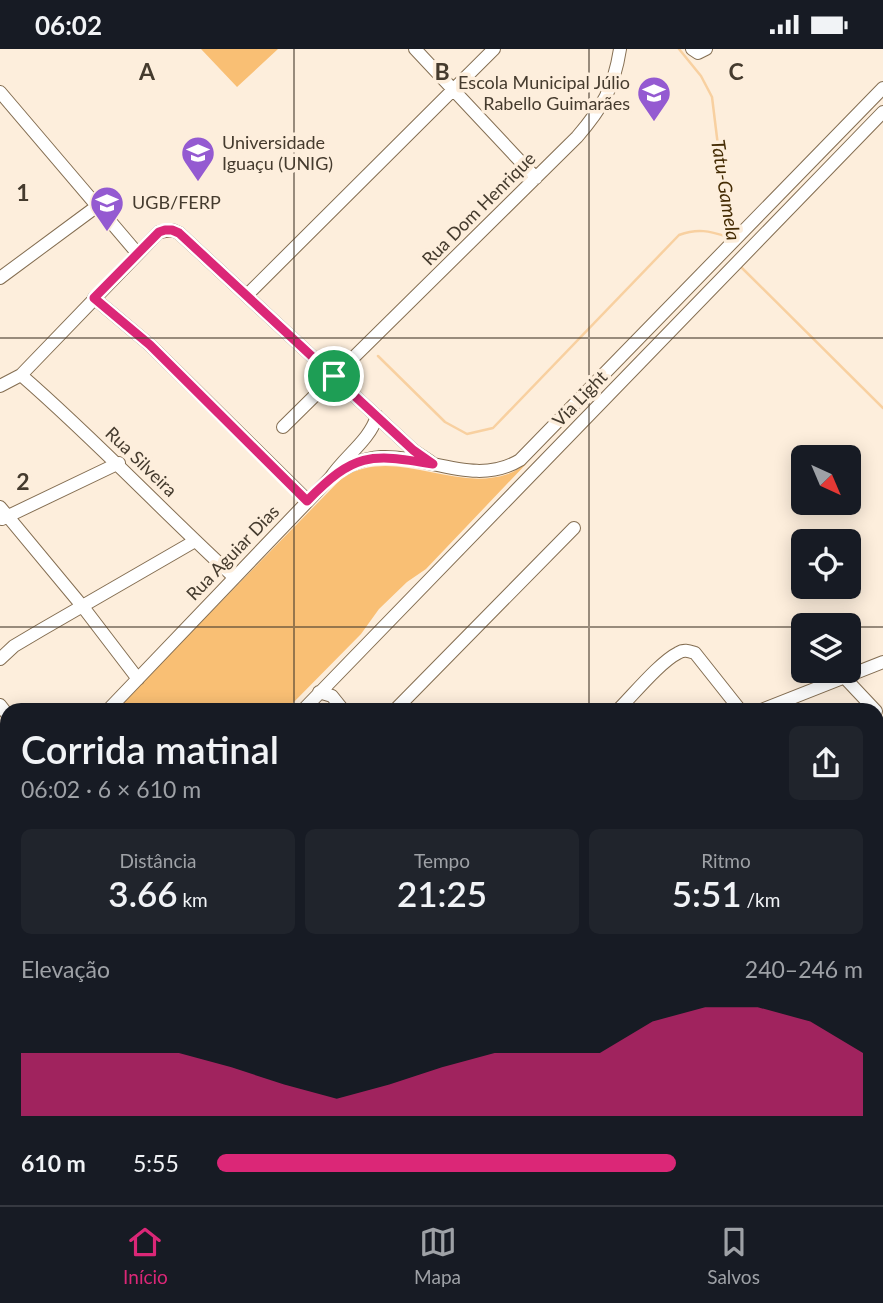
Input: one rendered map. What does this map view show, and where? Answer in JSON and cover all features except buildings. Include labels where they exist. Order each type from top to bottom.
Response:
[{"type":"street","points":[[415,49],[536,178]]},
{"type":"street","points":[[247,295],[494,49]]},
{"type":"street","name":"Rua Dom Henrique","points":[[283,427],[536,178],[598,112],[608,96],[620,49]]},
{"type":"street","points":[[692,49],[698,53],[706,49]]},
{"type":"street","name":"Via Light","points":[[331,477],[357,462],[381,457],[486,471],[520,460],[883,88]]},
{"type":"street","points":[[0,92],[138,254]]},
{"type":"street","name":"Via Light","points":[[309,703],[883,112]]},
{"type":"street","points":[[0,278],[96,207]]},
{"type":"street","points":[[0,386],[21,375],[159,232],[172,230],[179,233],[247,295],[413,450],[433,464]]},
{"type":"street","points":[[94,298],[150,345],[307,501]]},
{"type":"street","name":"Rua Silveira","points":[[21,375],[119,463],[234,577]]},
{"type":"street","name":"Rua Aguiar Dias","points":[[115,703],[331,477],[372,429],[377,416]]},
{"type":"street","points":[[119,463],[2,514],[83,607],[138,679]]},
{"type":"street","points":[[402,703],[574,528]]},
{"type":"street","points":[[0,659],[14,646],[41,629],[195,541]]},
{"type":"street","points":[[625,703],[677,653],[686,650],[695,653],[735,703]]},
{"type":"street","points":[[861,670],[883,662]]},
{"type":"street","points":[[792,703],[832,683]]},
{"type":"street","points":[[850,683],[868,703]]},
{"type":"street","points":[[319,692],[331,696],[337,703]]},
{"type":"shaded area","points":[[201,49],[278,49],[237,87]]},
{"type":"shaded area","points":[[527,463],[426,569],[407,582],[379,609],[361,634],[293,703],[122,703],[343,477],[363,469],[383,466],[466,478],[487,478],[510,473]]},
{"type":"waterway","name":"Tatu-Gamela","points":[[679,49],[701,76],[712,97],[726,211],[732,237]]},
{"type":"waterway","points":[[378,356],[445,422],[467,434],[493,428],[679,235],[704,231],[728,237],[730,241]]},
{"type":"waterway","name":"Tatu-Gamela","points":[[740,266],[883,408]]},
{"type":"place","name":"Escola Municipal Júlio Rabello Guimarães","points":[[654,123]]},
{"type":"place","name":"Universidade Iguaçu (UNIG)","points":[[198,183]]},
{"type":"place","name":"UGB/FERP","points":[[107,233]]},
{"type":"route","points":[[172,230],[179,233],[334,376],[413,450],[433,464],[391,457],[365,460],[331,477],[307,501],[150,345],[94,298],[159,232],[172,230]]}]
